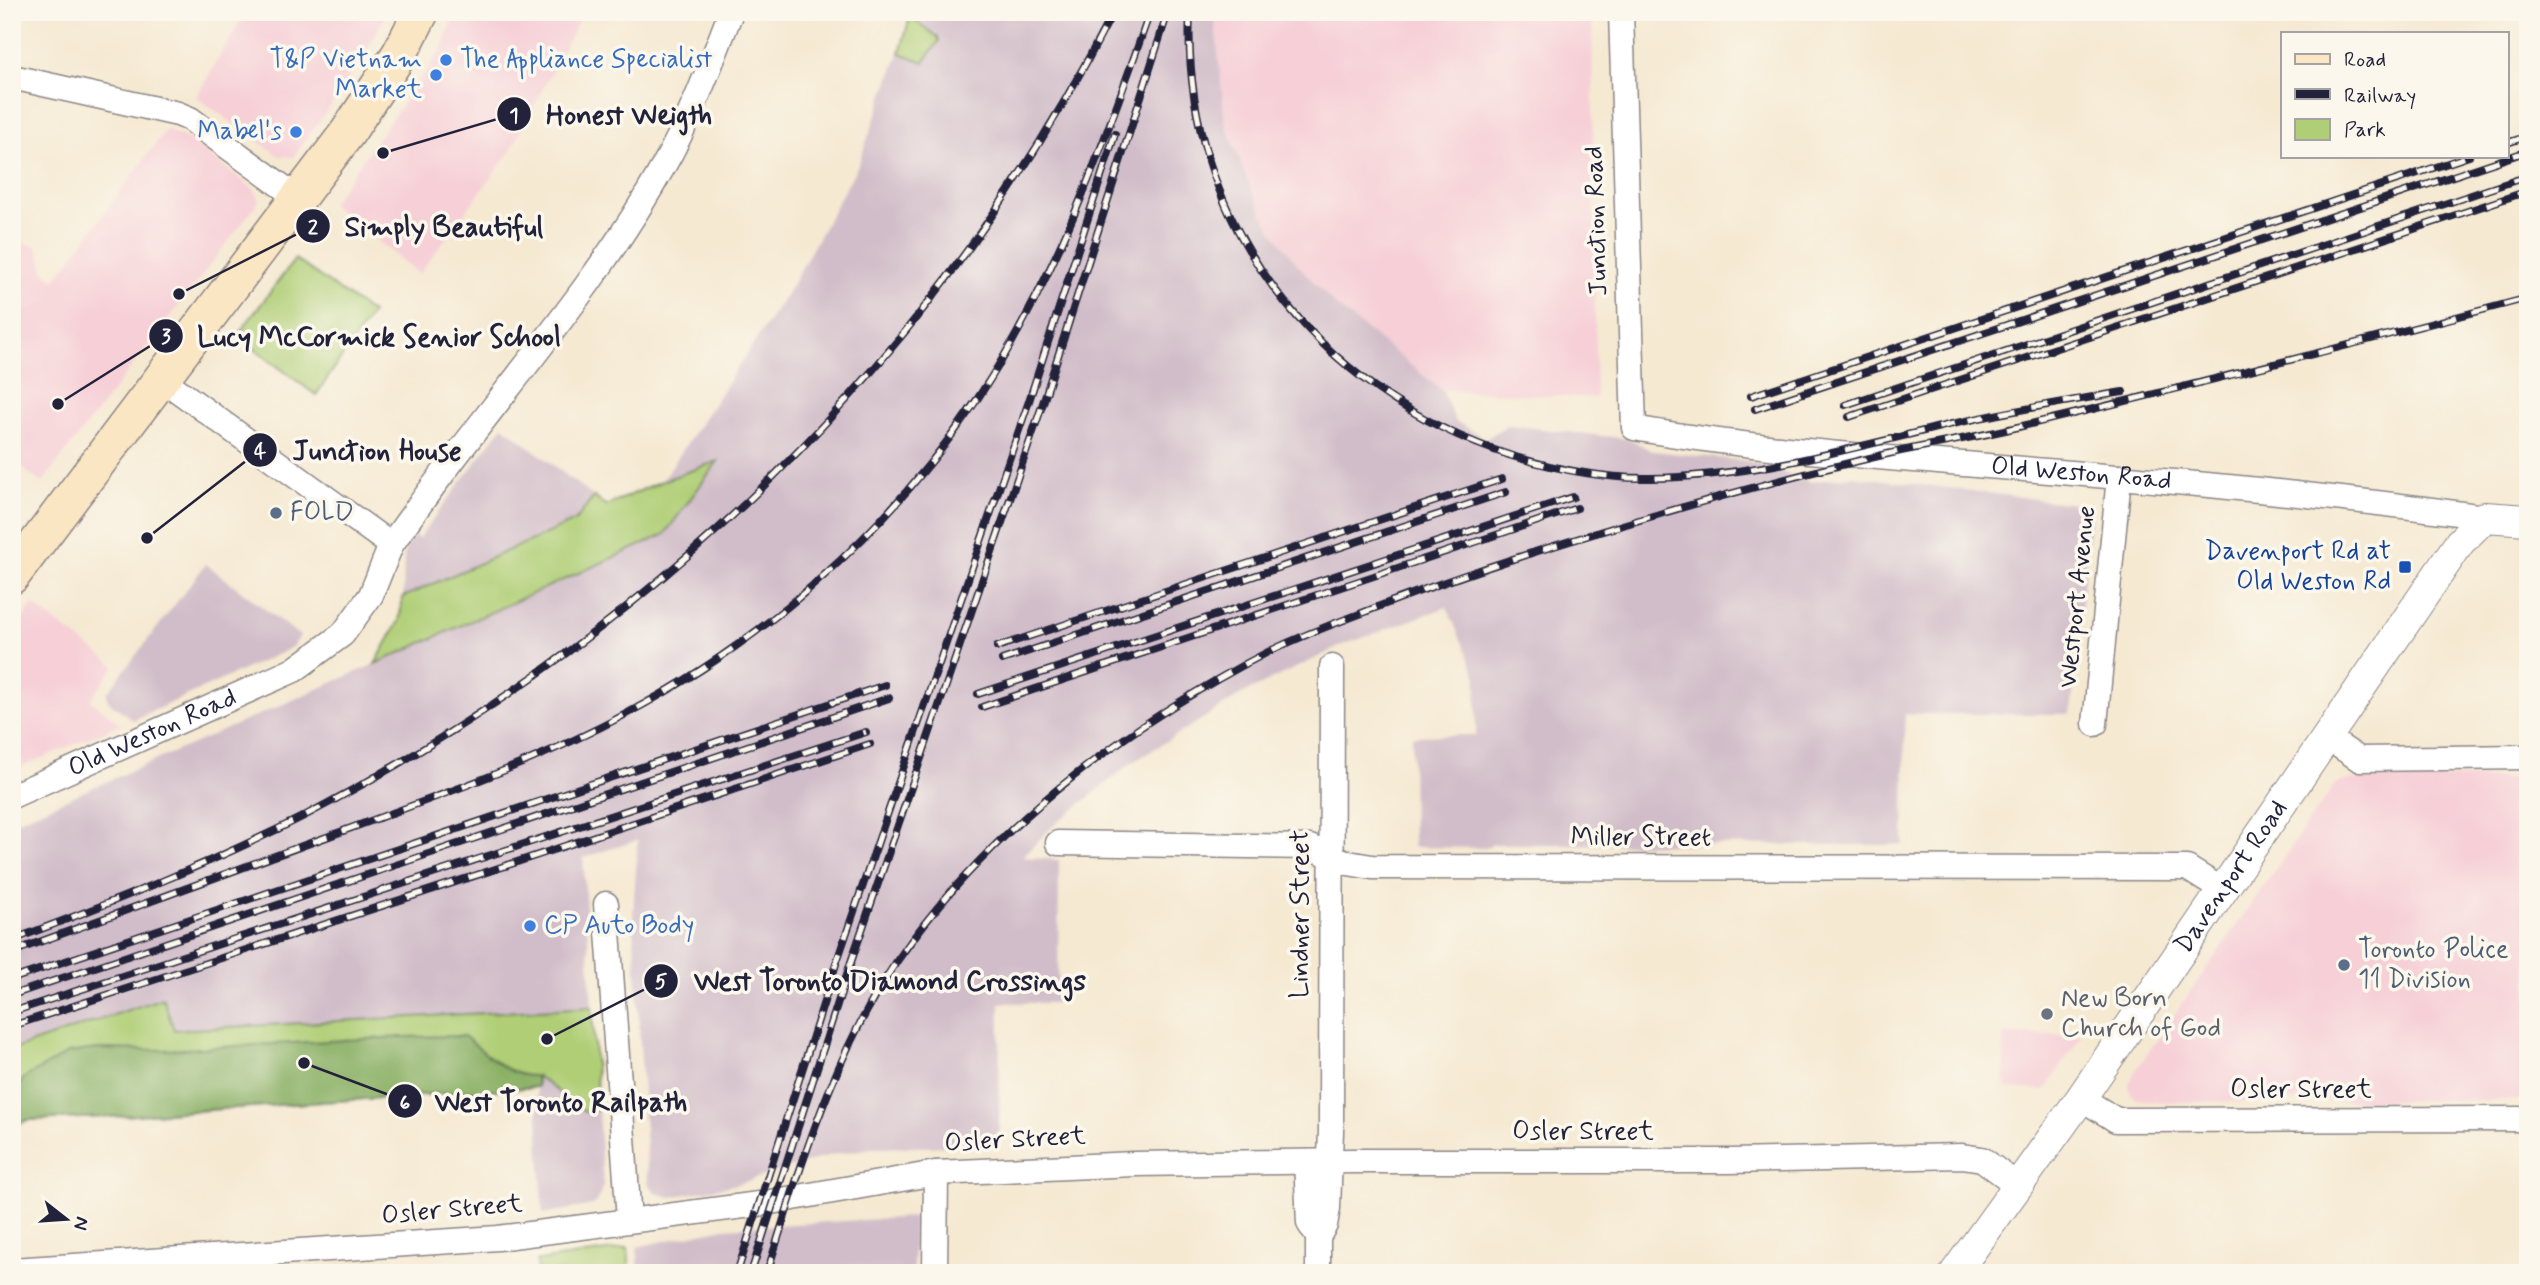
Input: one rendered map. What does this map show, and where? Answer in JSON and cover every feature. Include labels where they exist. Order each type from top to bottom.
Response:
[{"type":"main road","points":[[12,576],[348,132],[400,53],[421,12]]},
{"type":"street","name":"Old Weston Road","points":[[12,796],[294,670],[343,634],[371,595],[391,545],[587,284],[629,222],[663,167],[686,121],[731,12]]},
{"type":"street","name":"Junction Road","points":[[1621,12],[1634,428]]},
{"type":"street","points":[[12,77],[178,114],[190,119],[299,199]]},
{"type":"street","points":[[162,379],[391,545]]},
{"type":"street","name":"Old Weston Road","points":[[1634,428],[1699,438],[1875,457],[2119,477],[2528,520]]},
{"type":"street","name":"Westport Avenue","points":[[2095,724],[2119,477]]},
{"type":"street","name":"Davenport Road","points":[[1955,1273],[2081,1098],[2460,542],[2485,517]]},
{"type":"street","name":"Lindner Street","points":[[1318,1273],[1318,1237],[1327,1217],[1318,1162],[1330,855],[1332,667]]},
{"type":"street","points":[[2326,737],[2359,759],[2528,757]]},
{"type":"street","name":"Miller Street","points":[[1058,843],[1310,847],[1355,865],[1372,867],[2187,868],[2222,890]]},
{"type":"street","points":[[606,904],[629,1220]]},
{"type":"street","name":"Osler Street","points":[[2081,1098],[2116,1120],[2528,1119]]},
{"type":"street","name":"Osler Street","points":[[12,1270],[498,1238],[759,1204],[936,1174],[1134,1164],[1730,1161],[1962,1156],[1982,1160],[2017,1185]]},
{"type":"street","points":[[935,1273],[936,1174]]},
{"type":"shaded area","points":[[246,12],[387,12],[370,45],[293,157],[279,156],[196,97]]},
{"type":"shaded area","points":[[456,12],[583,12],[510,152],[419,274],[331,204],[440,52]]},
{"type":"shaded area","points":[[912,12],[1214,12],[1225,122],[1248,182],[1270,228],[1298,265],[1336,306],[1442,390],[1455,421],[1486,439],[1507,425],[1630,439],[1652,451],[1747,461],[1811,482],[1851,476],[2091,506],[2071,714],[1905,714],[1904,845],[1493,844],[1486,848],[1413,847],[1412,736],[1476,735],[1477,677],[1447,607],[1343,645],[1244,693],[1130,764],[1052,827],[1022,857],[1059,860],[1058,1003],[1000,1003],[999,1145],[872,1148],[831,1155],[734,1185],[671,1197],[656,1193],[648,1183],[633,916],[638,840],[583,858],[592,1007],[173,1030],[162,999],[12,1050],[12,823],[569,579],[717,461],[662,481],[790,289],[858,165]]},
{"type":"shaded area","points":[[1214,12],[1592,12],[1596,398],[1442,390],[1336,306],[1298,265],[1270,229],[1248,182],[1225,122]]},
{"type":"shaded area","points":[[166,130],[186,138],[254,189],[259,201],[42,483],[12,460],[12,241],[37,246],[46,274],[55,280]]},
{"type":"shaded area","points":[[503,426],[594,497],[575,521],[403,597],[406,548],[414,536],[419,538]]},
{"type":"shaded area","points":[[206,564],[300,636],[294,645],[285,651],[133,720],[108,701],[107,693]]},
{"type":"shaded area","points":[[33,605],[115,666],[90,700],[121,724],[12,771],[12,633]]},
{"type":"shaded area","points":[[2528,778],[2528,1100],[2152,1102],[2135,1098],[2130,1092],[2129,1084],[2134,1073],[2335,784],[2352,779]]},
{"type":"shaded area","points":[[2003,1035],[2082,1035],[2045,1090],[2005,1088]]},
{"type":"shaded area","points":[[536,1076],[584,1112],[598,1110],[603,1185],[597,1202],[593,1205],[543,1214]]},
{"type":"shaded area","points":[[914,1217],[913,1273],[639,1273],[637,1247],[724,1228]]},
{"type":"green space","points":[[910,17],[938,37],[939,41],[924,62],[900,53]]},
{"type":"green space","points":[[295,259],[372,313],[316,395],[237,336]]},
{"type":"green space","points":[[718,461],[664,535],[375,664],[399,621],[403,597],[575,521],[594,497],[606,506],[662,481]]},
{"type":"green space","points":[[163,998],[174,1030],[592,1007],[598,1110],[585,1112],[537,1076],[537,1087],[107,1117],[27,1120],[12,1125],[12,1050]]},
{"type":"green space","points":[[464,1036],[507,1069],[526,1076],[536,1076],[537,1087],[107,1117],[27,1120],[17,1125],[16,1090],[24,1078],[68,1053],[97,1049],[164,1050]]},
{"type":"green space","points":[[628,1248],[630,1273],[538,1273],[537,1261]]},
{"type":"railway","points":[[12,940],[161,882],[306,815],[433,743],[554,662],[667,573],[773,477],[871,372],[960,260],[1041,140],[1113,12]]},
{"type":"railway","points":[[12,952],[437,796],[552,750],[626,714],[678,684],[728,652],[776,616],[822,578],[865,537],[905,493],[943,447],[1006,353],[1055,259],[1076,210],[1150,12]]},
{"type":"railway","points":[[751,1273],[850,965],[1042,406],[1168,12]]},
{"type":"railway","points":[[1190,12],[1193,88],[1209,160],[1236,228],[1274,289],[1322,343],[1378,390],[1442,428],[1512,456],[1563,469],[1633,478],[1690,476],[1807,459],[1981,418],[2123,392]]},
{"type":"railway","points":[[737,1273],[837,961],[1029,401],[1115,134]]},
{"type":"railway","points":[[2508,143],[2528,136]]},
{"type":"railway","points":[[2508,158],[2528,151]]},
{"type":"railway","points":[[1751,396],[2463,158]]},
{"type":"railway","points":[[1755,409],[2507,158]]},
{"type":"railway","points":[[1845,405],[2528,176]]},
{"type":"railway","points":[[1849,417],[2528,191]]},
{"type":"railway","points":[[767,1273],[809,1143],[843,1058],[886,978],[912,940],[948,895],[1029,813],[1120,741],[1218,679],[1290,642],[1410,595],[1516,558],[1682,507],[1870,458],[2000,431],[2146,396],[2528,298]]},
{"type":"railway","points":[[997,647],[1502,479]]},
{"type":"railway","points":[[1002,660],[1506,492]]},
{"type":"railway","points":[[978,694],[1573,497]]},
{"type":"railway","points":[[982,707],[1577,508]]},
{"type":"railway","points":[[12,979],[885,685]]},
{"type":"railway","points":[[12,995],[889,698]]},
{"type":"railway","points":[[12,1012],[866,732]]},
{"type":"railway","points":[[12,1026],[870,744]]},
{"type":"place","name":"The Appliance Specialist","points":[[446,60]]},
{"type":"place","name":"T&P Vietnam Market","points":[[436,75]]},
{"type":"place","name":"Mabel's","points":[[296,132]]},
{"type":"place","name":"Honest Weigth","points":[[383,153]]},
{"type":"place","name":"Simply Beautiful","points":[[179,294]]},
{"type":"place","name":"Lucy McCormick Senior School","points":[[58,404]]},
{"type":"place","name":"FOLD","points":[[276,513]]},
{"type":"place","name":"Junction House","points":[[147,538]]},
{"type":"place","name":"Davenport Rd at Old Weston Rd","points":[[2405,567]]},
{"type":"place","name":"CP Auto Body","points":[[530,926]]},
{"type":"place","name":"Toronto Police 11 Division","points":[[2344,965]]},
{"type":"place","name":"New Born Church of God","points":[[2047,1014]]},
{"type":"place","name":"West Toronto Diamond Crossings","points":[[547,1039]]},
{"type":"place","name":"West Toronto Railpath","points":[[304,1063]]}]
